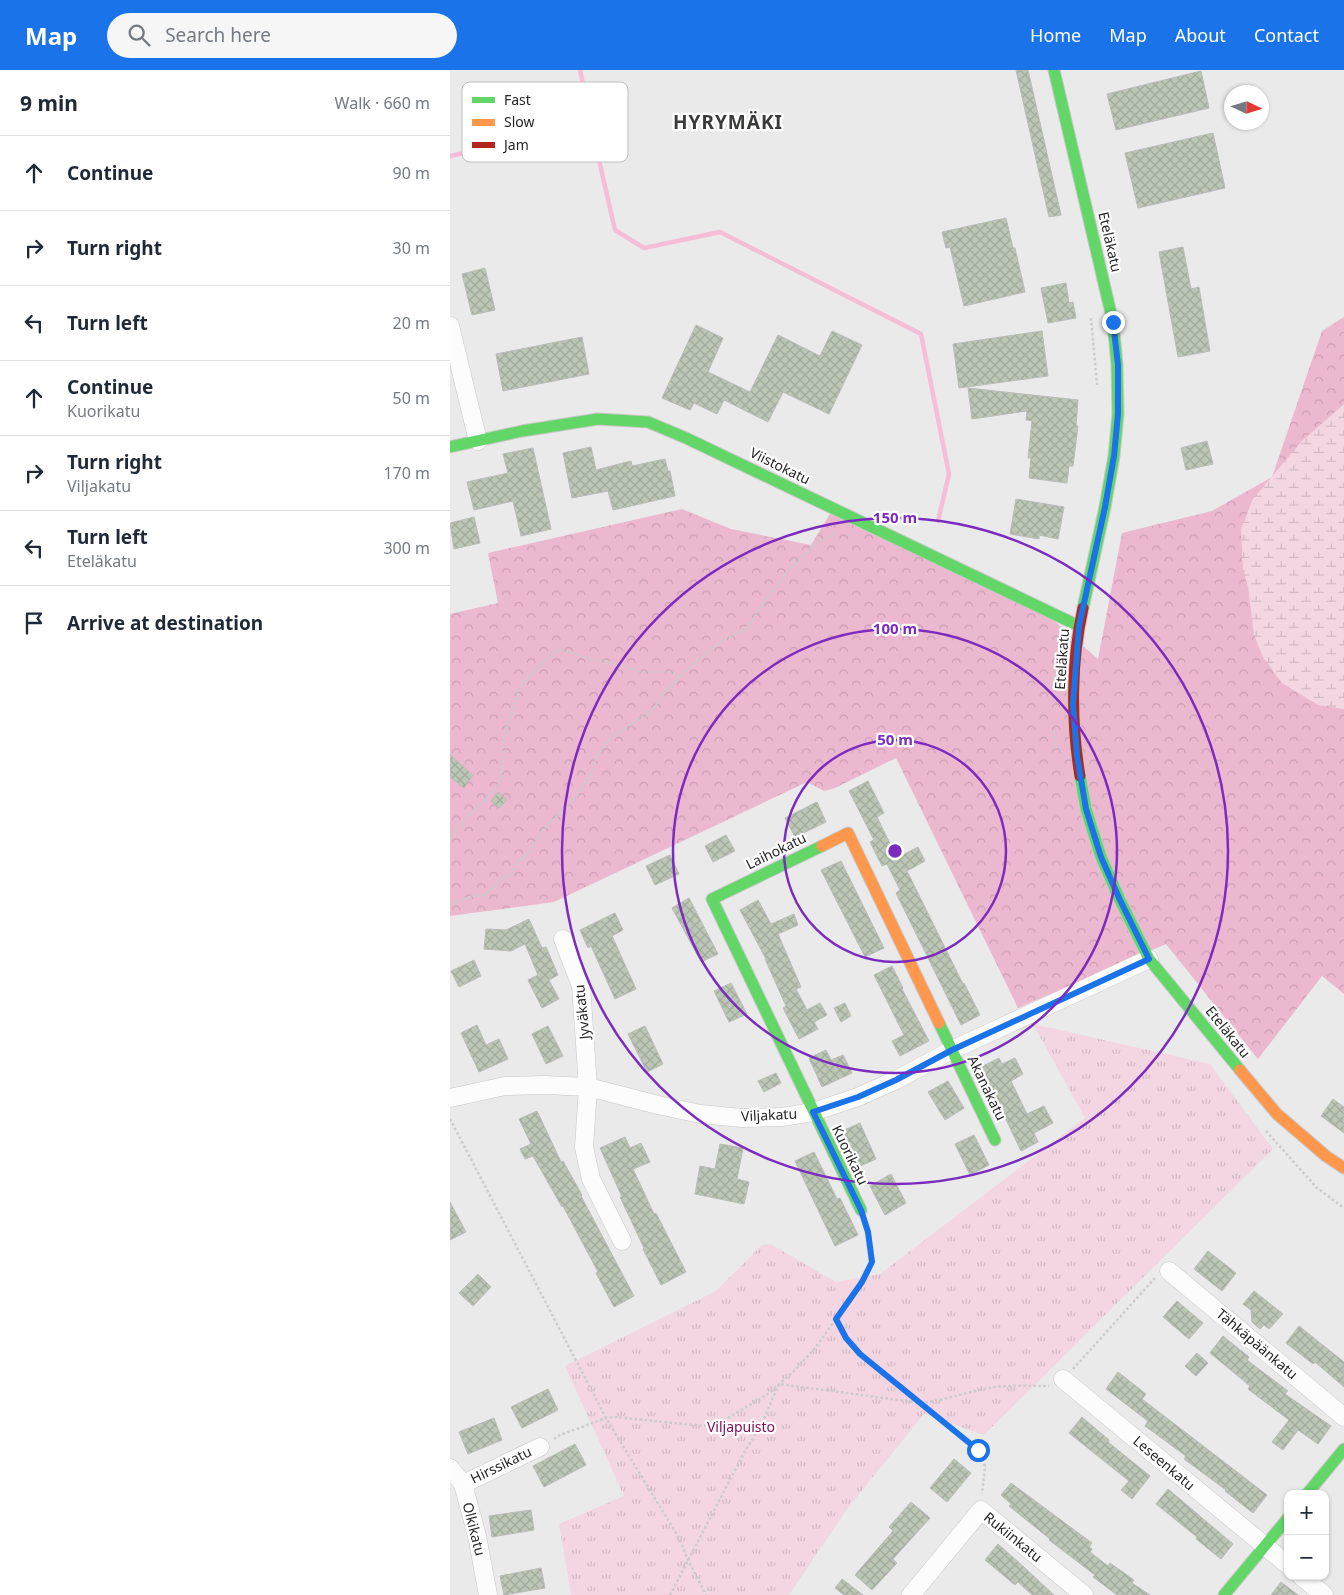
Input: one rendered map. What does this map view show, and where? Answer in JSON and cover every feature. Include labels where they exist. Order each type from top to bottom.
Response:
[{"type":"street","name":"Eteläkatu","points":[[1054,70],[1113,322],[1118,365],[1118,414],[1114,456],[1079,626],[1073,704],[1077,756],[1086,809],[1101,857],[1149,959],[1278,1114],[1326,1156],[1344,1168]]},
{"type":"street","points":[[450,326],[478,441]]},
{"type":"street","name":"Viistokatu","points":[[450,447],[522,431],[598,419],[648,422],[686,438],[1079,626]]},
{"type":"street","name":"Laihokatu","points":[[813,1112],[712,899],[848,833],[952,1050]]},
{"type":"street","name":"Jyväkatu","points":[[563,939],[581,986],[588,1087],[584,1147],[591,1179],[622,1241]]},
{"type":"street","name":"Viljakatu","points":[[450,1098],[505,1086],[545,1085],[588,1087],[700,1114],[742,1118],[782,1118],[813,1112],[865,1094],[896,1080],[952,1050],[1149,959]]},
{"type":"street","name":"Akanakatu","points":[[952,1050],[995,1140]]},
{"type":"street","name":"Kuorikatu","points":[[813,1112],[861,1210]]},
{"type":"street","name":"Tähkäpäänkatu","points":[[1169,1271],[1344,1416]]},
{"type":"street","name":"Leseenkatu","points":[[1063,1379],[1284,1562]]},
{"type":"street","name":"Hirssikatu","points":[[463,1484],[540,1447]]},
{"type":"street","points":[[1310,1490],[1344,1449]]},
{"type":"street","name":"Olkikatu","points":[[450,1468],[463,1484],[477,1536],[488,1595]]},
{"type":"street","name":"Rukiinkatu","points":[[911,1595],[981,1510],[1084,1595]]},
{"type":"street","points":[[1224,1595],[1284,1523]]},
{"type":"street","points":[[1306,1580],[1324,1595]]},
{"type":"path","points":[[1089,309],[1097,385]]},
{"type":"path","points":[[450,904],[475,896],[482,896],[502,879],[512,874],[517,862],[531,852],[537,836],[574,799],[588,781],[597,756],[608,740],[648,715],[663,694],[680,676],[722,641],[745,630],[787,572],[820,540],[831,536],[853,518]]},
{"type":"path","points":[[450,839],[464,821],[494,790],[502,775],[505,733],[519,691],[526,680],[555,652],[560,650],[642,672],[671,672],[680,676]]},
{"type":"path","points":[[1054,690],[1056,663]]},
{"type":"path","points":[[1054,724],[1056,750]]},
{"type":"path","points":[[450,1119],[606,1418],[679,1538],[706,1595]]},
{"type":"path","points":[[1260,1125],[1317,1188],[1344,1208]]},
{"type":"path","points":[[540,1447],[560,1435],[606,1418],[704,1426],[726,1419],[768,1394],[793,1372],[816,1347],[862,1282],[872,1262],[868,1232],[861,1210]]},
{"type":"path","points":[[779,1384],[921,1403],[943,1400],[993,1388],[1052,1386],[1063,1379],[1159,1274],[1169,1271]]},
{"type":"path","points":[[836,1319],[846,1338],[860,1354],[978,1450],[985,1466],[981,1510]]},
{"type":"path","points":[[670,1595],[743,1455],[763,1421],[779,1384]]},
{"type":"green space","points":[[1344,317],[1344,994],[1322,976],[1258,1059],[1166,944],[1018,1008],[896,758],[835,788],[824,791],[807,782],[554,902],[450,916],[450,614],[498,603],[488,553],[682,509],[731,529],[811,545],[830,514],[1051,618],[1098,659],[1122,533],[1212,511],[1272,477],[1322,331]]},
{"type":"green space","points":[[1344,404],[1344,709],[1318,705],[1282,683],[1263,657],[1254,635],[1248,587],[1243,570],[1241,529],[1253,499],[1301,442]]},
{"type":"green space","name":"Viljapuisto","points":[[1033,1024],[1210,1064],[1273,1149],[984,1435],[924,1414],[847,1509],[789,1595],[571,1595],[559,1524],[624,1496],[565,1366],[716,1291],[762,1245],[770,1244],[836,1282],[880,1274],[1085,1118]]},
{"type":"building","points":[[1016,70],[1028,70],[1061,215],[1049,217]]},
{"type":"building","points":[[1201,71],[1209,108],[1116,130],[1107,94]]},
{"type":"building","points":[[1213,133],[1225,188],[1138,208],[1125,153]]},
{"type":"building","points":[[1006,218],[1025,292],[964,306],[950,247],[946,248],[942,232]]},
{"type":"building","points":[[1183,247],[1191,289],[1199,287],[1210,351],[1178,357],[1159,252]]},
{"type":"building","points":[[485,268],[495,310],[472,315],[462,274]]},
{"type":"building","points":[[1066,283],[1069,303],[1073,302],[1076,318],[1048,323],[1041,288]]},
{"type":"building","points":[[696,325],[723,338],[708,372],[750,392],[778,335],[820,356],[832,331],[862,345],[829,414],[783,392],[768,422],[724,400],[717,414],[694,403],[690,410],[662,398]]},
{"type":"building","points":[[1042,331],[1048,376],[959,388],[953,344]]},
{"type":"building","points":[[582,337],[589,374],[503,391],[496,354]]},
{"type":"building","points":[[968,388],[1078,400],[1076,426],[1078,426],[1073,466],[1069,466],[1067,483],[1029,478],[1031,458],[1028,458],[1032,421],[1026,420],[1027,411],[972,419]]},
{"type":"building","points":[[1207,441],[1213,464],[1186,470],[1181,448]]},
{"type":"building","points":[[591,447],[596,470],[631,461],[632,466],[665,459],[668,471],[670,471],[675,496],[613,510],[608,491],[572,498],[563,453]]},
{"type":"building","points":[[533,448],[551,529],[521,536],[513,501],[474,510],[467,482],[508,473],[503,454]]},
{"type":"building","points":[[1016,499],[1064,507],[1058,539],[1039,535],[1039,539],[1010,534]]},
{"type":"building","points":[[474,517],[480,543],[454,549],[450,523]]},
{"type":"building","points":[[450,755],[473,775],[464,788],[450,777]]},
{"type":"building","points":[[868,781],[884,813],[877,817],[897,858],[918,847],[925,861],[907,871],[980,1015],[961,1025],[896,893],[900,890],[887,864],[882,866],[870,842],[874,840],[849,791]]},
{"type":"building","points":[[498,792],[507,800],[499,808],[491,801]]},
{"type":"building","points":[[817,802],[826,822],[795,837],[785,818]]},
{"type":"building","points":[[726,835],[735,851],[713,862],[705,846]]},
{"type":"building","points":[[670,855],[679,874],[655,885],[646,866]]},
{"type":"building","points":[[841,861],[884,948],[865,957],[821,870]]},
{"type":"building","points":[[689,898],[718,954],[701,962],[672,908]]},
{"type":"building","points":[[758,900],[771,924],[794,914],[798,925],[778,934],[801,987],[796,989],[807,1010],[820,1003],[827,1015],[814,1022],[818,1029],[799,1039],[783,1008],[786,1006],[766,959],[740,910]]},
{"type":"building","points":[[615,913],[623,930],[612,936],[636,989],[615,999],[591,946],[588,948],[580,930]]},
{"type":"building","points":[[529,919],[542,948],[546,947],[558,975],[549,980],[559,999],[542,1008],[528,980],[538,975],[525,944],[511,951],[484,949],[486,929],[506,930]]},
{"type":"building","points":[[474,960],[481,976],[459,987],[451,971]]},
{"type":"building","points":[[892,966],[929,1041],[900,1056],[892,1041],[904,1035],[874,975]]},
{"type":"building","points":[[731,983],[747,1014],[729,1022],[714,991]]},
{"type":"building","points":[[845,1003],[851,1016],[841,1022],[834,1008]]},
{"type":"building","points":[[477,1025],[486,1045],[499,1039],[508,1059],[479,1072],[461,1033]]},
{"type":"building","points":[[548,1026],[563,1056],[546,1064],[532,1034]]},
{"type":"building","points":[[645,1026],[663,1064],[647,1072],[628,1034]]},
{"type":"building","points":[[826,1050],[831,1060],[843,1055],[852,1073],[822,1087],[809,1058]]},
{"type":"building","points":[[999,1058],[1002,1064],[1015,1058],[1023,1074],[1011,1081],[1027,1114],[1044,1106],[1053,1123],[1034,1133],[1038,1142],[1021,1151],[981,1067]]},
{"type":"building","points":[[776,1073],[781,1083],[764,1092],[758,1081]]},
{"type":"building","points":[[948,1081],[964,1108],[945,1120],[928,1092]]},
{"type":"building","points":[[1333,1099],[1344,1107],[1344,1133],[1321,1116]]},
{"type":"building","points":[[537,1111],[561,1162],[563,1161],[582,1195],[634,1296],[614,1307],[563,1206],[533,1156],[525,1159],[520,1149],[531,1144],[519,1119]]},
{"type":"building","points":[[860,1123],[876,1159],[856,1168],[840,1132]]},
{"type":"building","points":[[974,1135],[989,1165],[970,1175],[955,1144]]},
{"type":"building","points":[[625,1137],[630,1148],[641,1143],[650,1162],[633,1169],[654,1214],[656,1213],[686,1272],[661,1285],[643,1249],[600,1148]]},
{"type":"building","points":[[720,1144],[743,1148],[737,1179],[749,1182],[744,1204],[695,1194],[700,1166],[715,1169]]},
{"type":"building","points":[[814,1152],[837,1199],[840,1198],[858,1235],[835,1246],[795,1161]]},
{"type":"building","points":[[891,1174],[906,1203],[885,1215],[870,1186]]},
{"type":"building","points":[[450,1202],[466,1232],[450,1240]]},
{"type":"building","points":[[1208,1251],[1236,1273],[1222,1291],[1194,1269]]},
{"type":"building","points":[[478,1274],[491,1287],[473,1306],[459,1293]]},
{"type":"building","points":[[1254,1291],[1283,1314],[1269,1329],[1264,1325],[1260,1329],[1252,1322],[1251,1310],[1243,1304]]},
{"type":"building","points":[[1177,1301],[1203,1323],[1189,1339],[1163,1317]]},
{"type":"building","points":[[1299,1326],[1344,1362],[1344,1387],[1315,1362],[1313,1364],[1286,1343]]},
{"type":"building","points":[[1223,1336],[1249,1357],[1247,1360],[1288,1391],[1285,1394],[1331,1426],[1318,1444],[1298,1430],[1283,1450],[1272,1442],[1289,1420],[1248,1389],[1250,1386],[1210,1353]]},
{"type":"building","points":[[1197,1353],[1208,1363],[1196,1376],[1185,1366]]},
{"type":"building","points":[[1118,1372],[1146,1394],[1142,1399],[1267,1495],[1253,1513],[1184,1459],[1186,1456],[1145,1426],[1148,1421],[1106,1389]]},
{"type":"building","points":[[548,1389],[558,1410],[522,1428],[511,1407]]},
{"type":"building","points":[[1082,1417],[1109,1440],[1108,1442],[1150,1476],[1132,1499],[1121,1490],[1129,1481],[1069,1433]]},
{"type":"building","points":[[494,1418],[502,1440],[468,1454],[459,1432]]},
{"type":"building","points":[[575,1444],[586,1465],[544,1487],[533,1466]]},
{"type":"building","points":[[954,1459],[971,1473],[947,1502],[930,1488]]},
{"type":"building","points":[[1011,1483],[1092,1543],[1089,1547],[1092,1549],[1090,1552],[1108,1566],[1110,1563],[1134,1580],[1132,1583],[1150,1595],[1117,1595],[1093,1577],[1095,1575],[1009,1506],[1011,1504],[1001,1495]]},
{"type":"building","points":[[1168,1489],[1233,1544],[1221,1559],[1156,1504]]},
{"type":"building","points":[[911,1502],[930,1518],[893,1559],[897,1563],[872,1590],[855,1575],[893,1531],[889,1527]]},
{"type":"building","points":[[531,1510],[534,1530],[492,1537],[489,1516]]},
{"type":"building","points":[[998,1544],[1054,1595],[1032,1595],[1018,1582],[1015,1585],[985,1560]]},
{"type":"building","points":[[541,1568],[545,1588],[504,1595],[500,1576]]},
{"type":"building","points":[[842,1579],[863,1595],[844,1595],[835,1588]]},
{"type":"building","points":[[1281,1582],[1298,1595],[1271,1595]]},
{"type":"waterway","points":[[580,70],[583,82]]},
{"type":"waterway","points":[[450,156],[462,153]]},
{"type":"waterway","points":[[599,162],[615,230],[644,248],[720,232],[921,334],[949,474],[938,521]]},
{"type":"traffic: fast","points":[[1054,70],[1113,322],[1117,365],[1118,414],[1114,456],[1083,608]]},
{"type":"traffic: fast","points":[[450,447],[522,431],[598,419],[648,422],[686,438],[1079,626]]},
{"type":"traffic: fast","points":[[1080,776],[1086,809],[1101,857],[1149,959],[1240,1070]]},
{"type":"traffic: fast","points":[[822,846],[712,899],[861,1210]]},
{"type":"traffic: fast","points":[[939,1023],[995,1140]]},
{"type":"traffic: fast","points":[[1310,1490],[1344,1449]]},
{"type":"traffic: fast","points":[[1224,1595],[1284,1523]]},
{"type":"traffic: slow","points":[[822,846],[848,833],[939,1023]]},
{"type":"traffic: slow","points":[[1240,1070],[1277,1114],[1326,1156],[1344,1168]]},
{"type":"traffic: jam","points":[[1080,776],[1075,735],[1074,671],[1083,608]]},
{"type":"district","name":"HYRYMÄKI","points":[[728,122]]},
{"type":"route","points":[[978,1450],[860,1354],[846,1338],[836,1319],[862,1282],[872,1262],[868,1232],[861,1210],[813,1112],[858,1097],[896,1080],[952,1050],[1149,959],[1101,857],[1086,809],[1077,756],[1073,704],[1079,626],[1114,456],[1118,414],[1118,365],[1113,322]]}]
